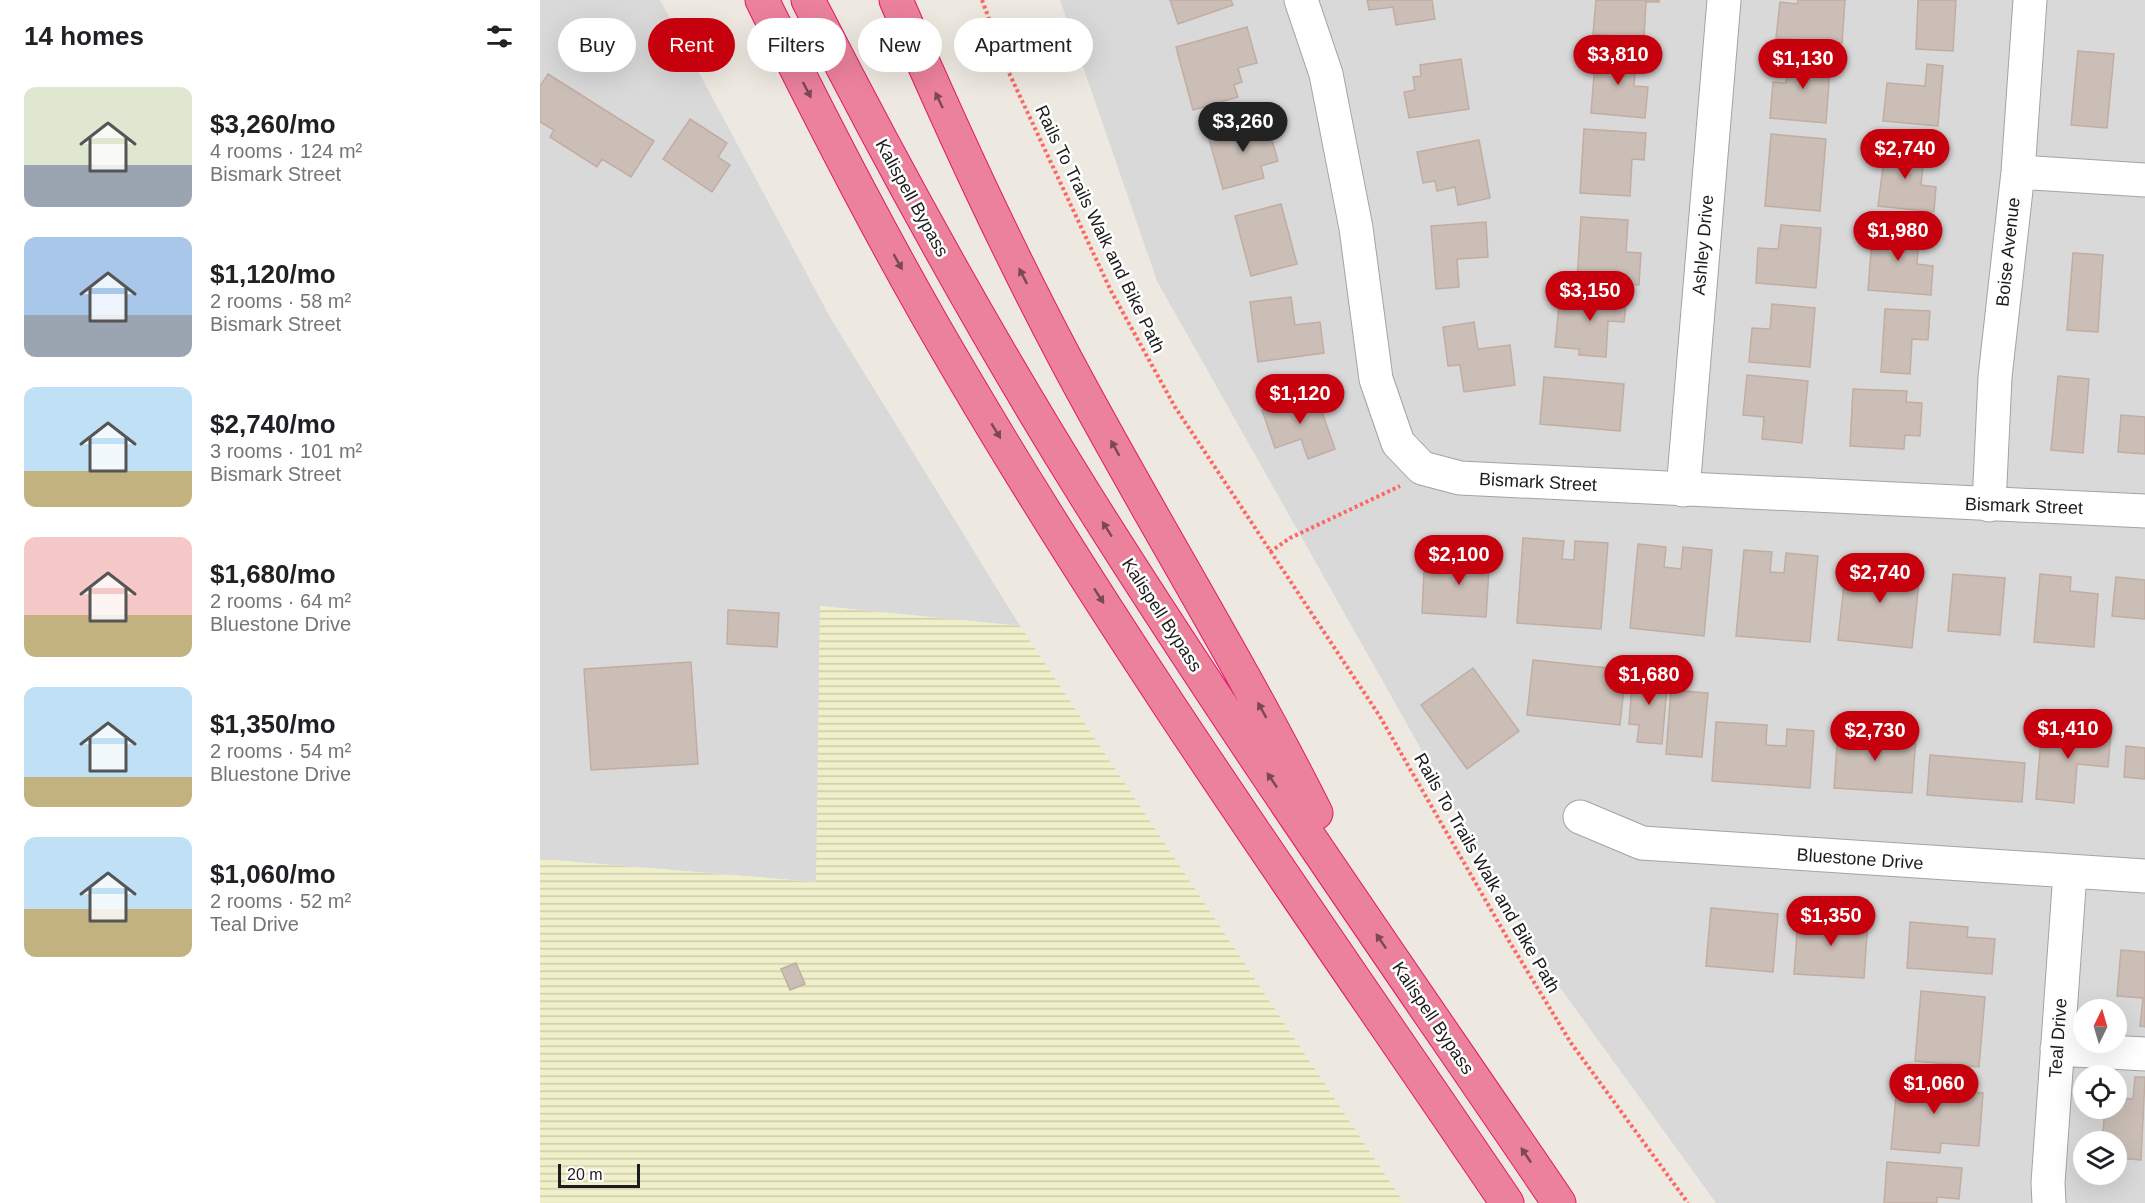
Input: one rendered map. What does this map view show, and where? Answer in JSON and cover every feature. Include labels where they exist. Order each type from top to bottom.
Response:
[{"type":"highway","points":[[762,0],[875,222],[952,358],[1021,472],[1174,713],[1507,1203]]},
{"type":"highway","name":"Kalispell Bypass","points":[[808,0],[918,210],[1044,428],[1166,622],[1559,1203]]},
{"type":"highway","points":[[896,0],[935,91],[1022,274],[1104,429],[1278,740],[1362,913]]},
{"type":"street","points":[[1301,0],[1326,74],[1356,228],[1376,379],[1398,443],[1422,468]]},
{"type":"street","name":"Ashley Drive","points":[[1683,490],[1724,0]]},
{"type":"street","name":"Boise Avenue","points":[[1989,505],[1995,377],[2018,172],[2030,0]]},
{"type":"street","points":[[2018,172],[2145,180]]},
{"type":"street","name":"Bismark Street","points":[[1422,468],[1460,478],[2145,512]]},
{"type":"street","name":"Bluestone Drive","points":[[1580,816],[1642,843],[2070,873],[2145,876]]},
{"type":"street","name":"Teal Drive","points":[[2052,1203],[2048,1183],[2070,873]]},
{"type":"street","points":[[2057,1049],[2145,1054]]},
{"type":"path","name":"Rails To Trails Walk and Bike Path","points":[[982,0],[1010,75],[1111,291],[1174,407],[1379,715],[1509,941],[1571,1043],[1688,1203]]},
{"type":"path","points":[[1270,552],[1290,538],[1403,484],[1422,468]]},
{"type":"shaded area","points":[[540,0],[660,0],[670,18],[648,18],[648,72],[699,72],[831,319],[1020,626],[820,606],[817,882],[540,859]]},
{"type":"shaded area","points":[[1060,0],[2145,0],[2145,1203],[1716,1203],[1540,960],[1157,281],[1085,72],[1093,72],[1093,18],[1066,18]]},
{"type":"green space","points":[[820,606],[1020,626],[1404,1203],[540,1203],[540,859],[816,882]]},
{"type":"building","points":[[1170,0],[1231,0],[1233,5],[1178,24]]},
{"type":"building","points":[[1367,0],[1432,0],[1435,19],[1396,25],[1393,7],[1369,10]]},
{"type":"building","points":[[1596,0],[1659,0],[1659,2],[1646,2],[1644,38],[1593,34]]},
{"type":"building","points":[[1798,0],[1845,0],[1842,43],[1776,38],[1780,2],[1797,4]]},
{"type":"building","points":[[1918,0],[1956,0],[1953,51],[1916,49]]},
{"type":"building","points":[[1247,27],[1257,63],[1238,68],[1242,82],[1234,85],[1238,97],[1193,110],[1176,47]]},
{"type":"building","points":[[1596,50],[1637,53],[1634,86],[1648,87],[1645,118],[1591,113]]},
{"type":"building","points":[[2078,51],[2114,54],[2107,128],[2071,125]]},
{"type":"building","points":[[1788,53],[1831,56],[1826,123],[1770,118],[1773,82],[1786,83]]},
{"type":"building","points":[[1461,59],[1469,109],[1409,118],[1404,92],[1415,90],[1413,77],[1421,76],[1420,65]]},
{"type":"building","points":[[1927,64],[1943,66],[1938,126],[1883,121],[1887,83],[1925,86]]},
{"type":"building","points":[[548,74],[654,141],[631,177],[602,159],[597,167],[550,137],[554,130],[540,122],[540,86]]},
{"type":"building","points":[[690,119],[727,143],[718,157],[730,165],[712,192],[663,159]]},
{"type":"building","points":[[1266,119],[1278,161],[1261,166],[1264,178],[1223,189],[1208,135]]},
{"type":"building","points":[[1584,129],[1646,133],[1644,160],[1632,159],[1630,196],[1580,193]]},
{"type":"building","points":[[1771,134],[1826,139],[1820,211],[1765,206]]},
{"type":"building","points":[[1479,140],[1490,198],[1458,205],[1455,187],[1437,191],[1435,181],[1423,183],[1417,152]]},
{"type":"building","points":[[1886,143],[1925,147],[1921,185],[1936,187],[1934,212],[1878,206]]},
{"type":"building","points":[[1281,204],[1297,264],[1251,276],[1235,216]]},
{"type":"building","points":[[1581,217],[1628,220],[1626,252],[1641,253],[1639,285],[1577,281]]},
{"type":"building","points":[[1486,222],[1488,257],[1457,259],[1459,287],[1436,289],[1431,226]]},
{"type":"building","points":[[1781,225],[1821,228],[1816,288],[1756,283],[1758,248],[1778,249]]},
{"type":"building","points":[[1873,226],[1920,229],[1917,264],[1933,266],[1931,295],[1868,290]]},
{"type":"building","points":[[2073,253],[2103,255],[2098,332],[2067,330]]},
{"type":"building","points":[[1584,290],[1627,294],[1624,322],[1608,321],[1606,357],[1579,355],[1579,349],[1555,347],[1559,305],[1582,307]]},
{"type":"building","points":[[1291,297],[1295,325],[1320,322],[1324,353],[1258,362],[1250,302]]},
{"type":"building","points":[[1772,304],[1815,308],[1810,367],[1749,362],[1752,328],[1770,329]]},
{"type":"building","points":[[1885,309],[1930,311],[1928,340],[1912,339],[1910,374],[1881,372]]},
{"type":"building","points":[[1474,322],[1478,349],[1510,345],[1515,385],[1464,392],[1460,365],[1448,366],[1443,327]]},
{"type":"building","points":[[1747,375],[1808,381],[1802,443],[1762,439],[1764,417],[1743,415]]},
{"type":"building","points":[[2058,376],[2089,379],[2083,453],[2051,450]]},
{"type":"building","points":[[1544,377],[1624,384],[1620,431],[1540,424]]},
{"type":"building","points":[[1853,389],[1907,391],[1906,402],[1922,403],[1920,436],[1905,435],[1904,449],[1850,446]]},
{"type":"building","points":[[1315,392],[1335,449],[1308,459],[1301,439],[1275,448],[1262,410]]},
{"type":"building","points":[[2121,415],[2145,417],[2145,454],[2118,452]]},
{"type":"building","points":[[1523,538],[1564,541],[1562,559],[1574,560],[1575,541],[1608,543],[1601,629],[1517,623]]},
{"type":"building","points":[[1638,544],[1666,547],[1664,567],[1681,569],[1683,547],[1712,550],[1704,636],[1630,628]]},
{"type":"building","points":[[1448,550],[1490,553],[1486,617],[1422,613],[1424,572],[1447,573]]},
{"type":"building","points":[[1744,550],[1772,552],[1770,572],[1784,573],[1786,553],[1818,556],[1810,642],[1736,636]]},
{"type":"building","points":[[1847,557],[1876,560],[1874,579],[1889,580],[1891,560],[1921,563],[1912,648],[1838,640]]},
{"type":"building","points":[[1953,574],[2005,578],[2000,635],[1948,631]]},
{"type":"building","points":[[2040,574],[2071,577],[2070,591],[2098,594],[2094,647],[2034,642]]},
{"type":"building","points":[[2116,577],[2145,580],[2145,619],[2112,616]]},
{"type":"building","points":[[728,610],[779,613],[777,647],[727,644]]},
{"type":"building","points":[[1533,660],[1626,670],[1620,725],[1527,715]]},
{"type":"building","points":[[691,662],[698,764],[591,770],[584,669]]},
{"type":"building","points":[[1473,668],[1519,731],[1467,769],[1421,705]]},
{"type":"building","points":[[1633,672],[1668,675],[1662,744],[1637,742],[1639,725],[1629,724]]},
{"type":"building","points":[[1671,690],[1708,693],[1702,757],[1666,754]]},
{"type":"building","points":[[1716,722],[1767,725],[1766,745],[1786,746],[1787,729],[1814,731],[1810,788],[1712,781]]},
{"type":"building","points":[[2042,727],[2111,733],[2108,767],[2077,764],[2074,803],[2036,799]]},
{"type":"building","points":[[1838,730],[1916,736],[1912,793],[1834,788]]},
{"type":"building","points":[[2126,746],[2145,748],[2145,779],[2124,777]]},
{"type":"building","points":[[1930,755],[2025,763],[2022,802],[1927,795]]},
{"type":"building","points":[[1711,908],[1778,914],[1773,972],[1706,966]]},
{"type":"building","points":[[1798,916],[1868,921],[1864,978],[1794,974]]},
{"type":"building","points":[[1910,922],[1968,927],[1967,937],[1995,939],[1992,974],[1907,968]]},
{"type":"building","points":[[2121,950],[2145,952],[2145,1027],[2140,1026],[2143,998],[2117,996]]},
{"type":"building","points":[[796,963],[805,984],[790,990],[781,969]]},
{"type":"building","points":[[1921,991],[1985,997],[1979,1067],[1915,1061]]},
{"type":"building","points":[[1898,1075],[1949,1078],[1948,1090],[1983,1093],[1979,1146],[1941,1143],[1940,1153],[1891,1149]]},
{"type":"building","points":[[2135,1077],[2145,1077],[2141,1160],[2127,1159],[2127,1131],[2103,1131],[2104,1119],[2127,1119],[2127,1099],[2133,1099]]},
{"type":"building","points":[[1887,1162],[1962,1168],[1959,1199],[1937,1197],[1937,1203],[1884,1203]]}]
